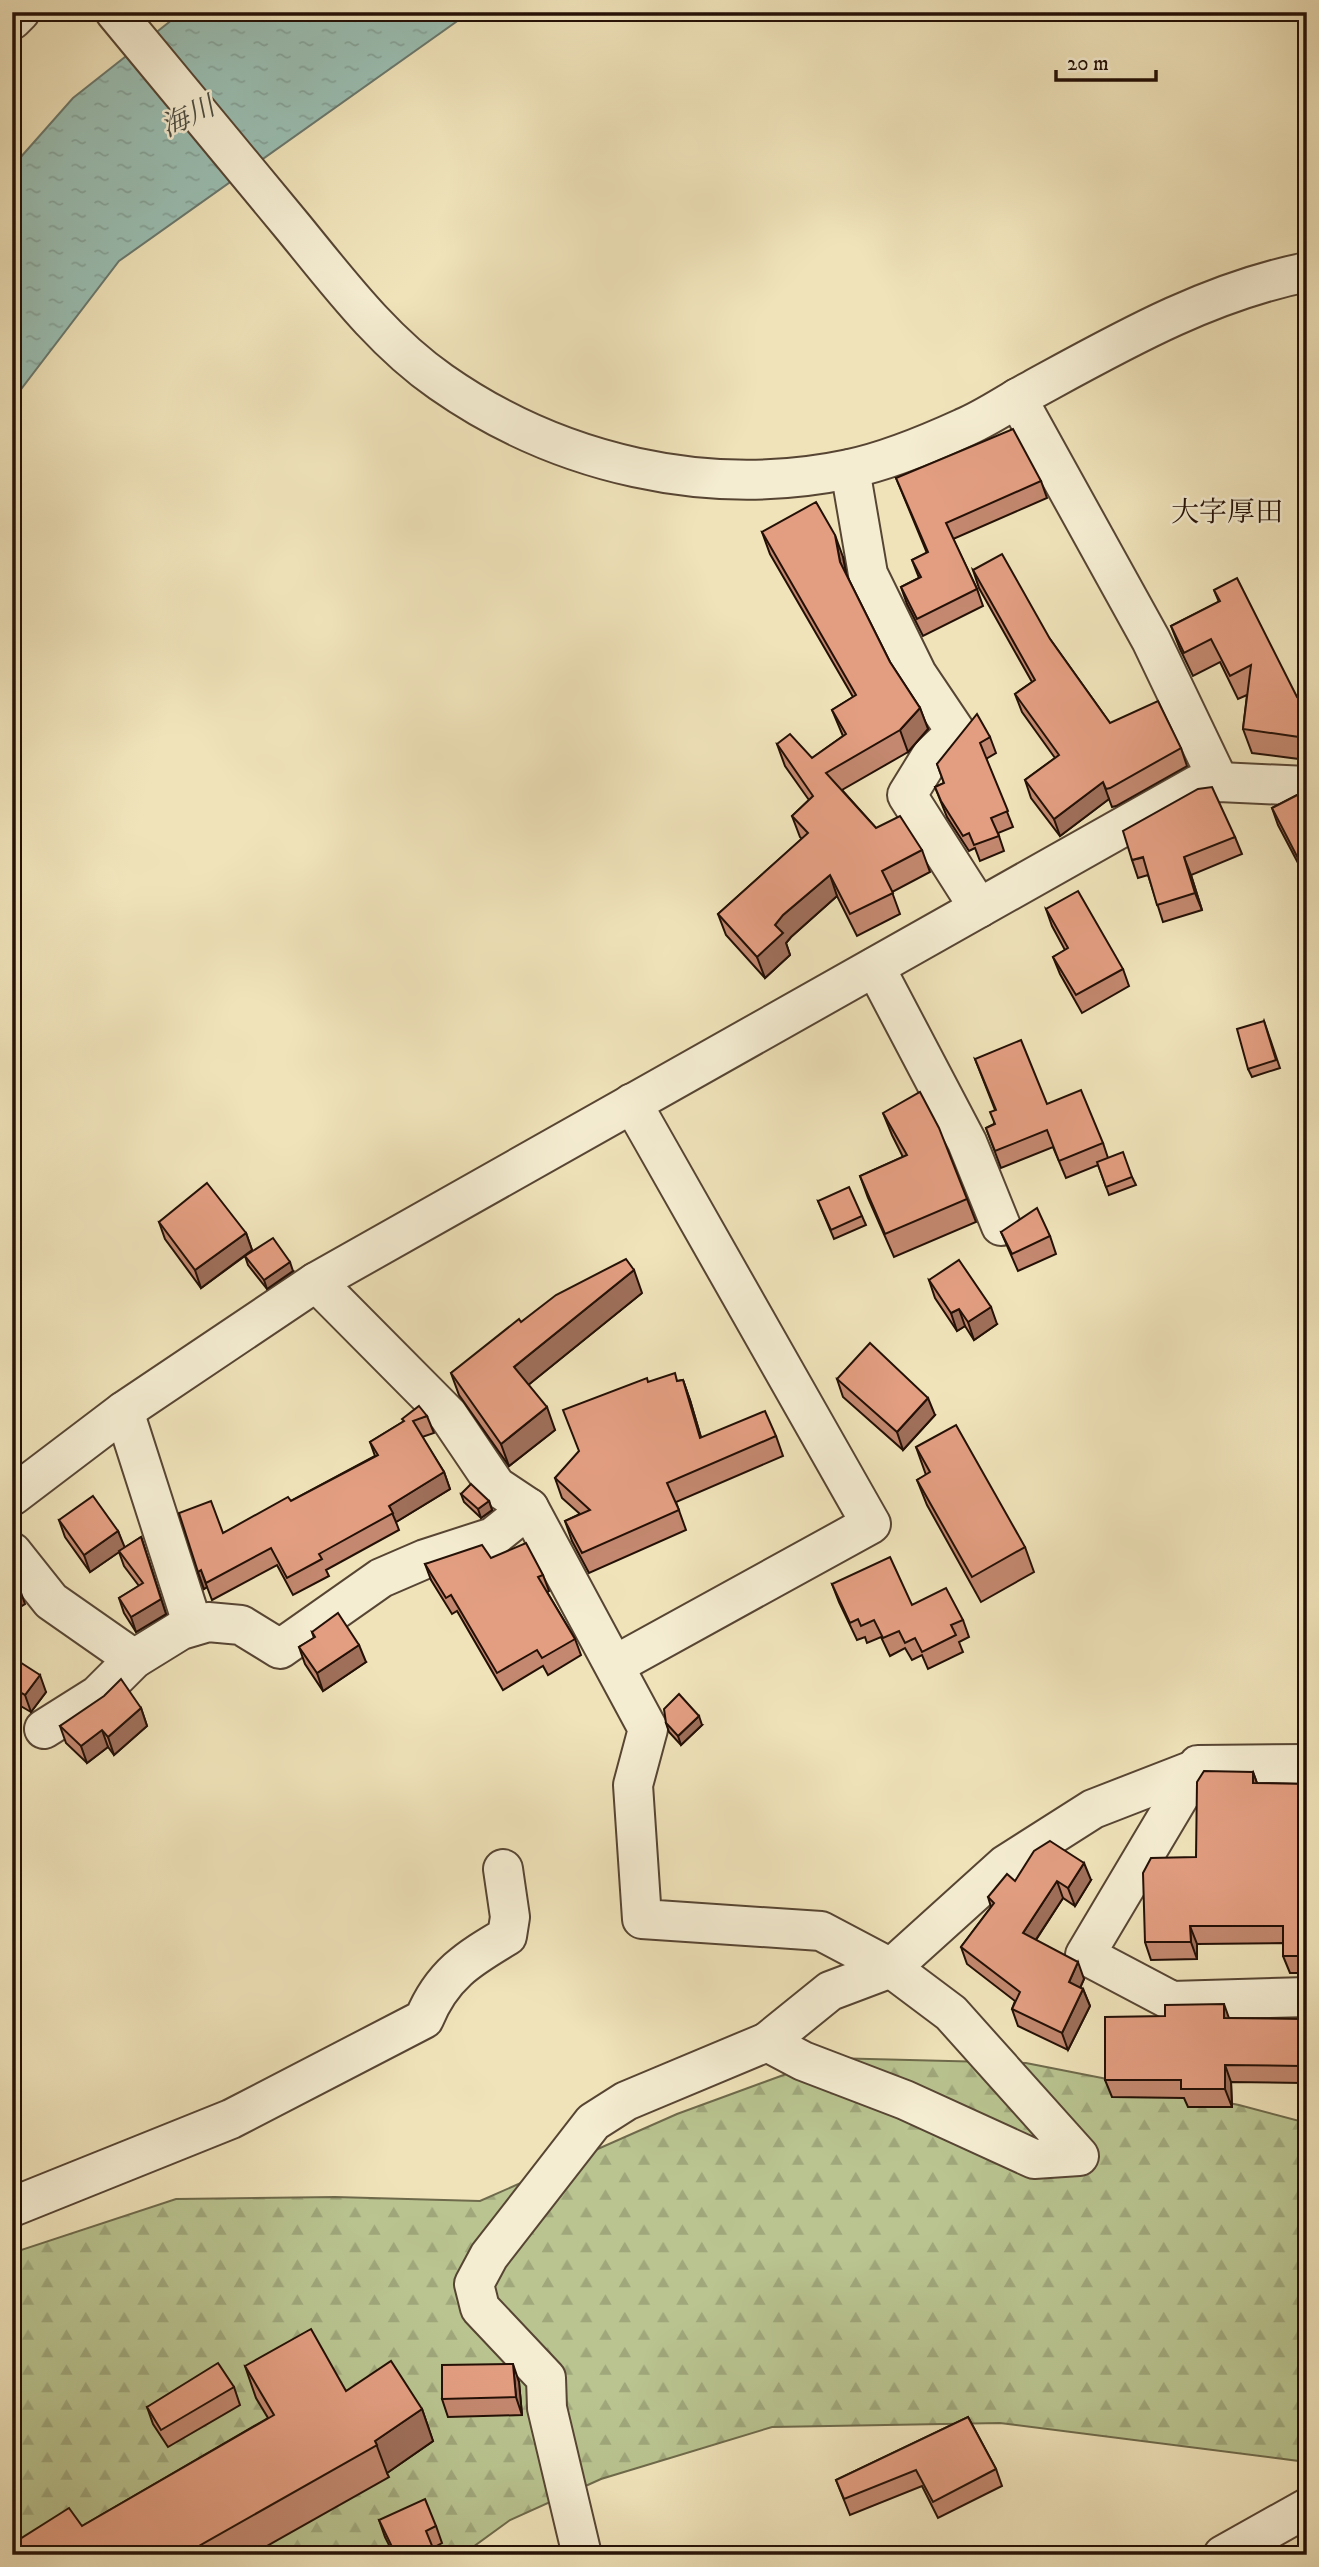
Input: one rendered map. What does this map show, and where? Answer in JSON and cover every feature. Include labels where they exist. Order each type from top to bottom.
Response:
[{"type":"street","points":[[12,19],[20,12]]},
{"type":"street","points":[[115,12],[346,293],[389,338],[439,381],[502,419],[565,449],[660,474],[759,480],[850,469],[965,427],[1157,322],[1254,285],[1307,272]]},
{"type":"street","points":[[1017,398],[1151,640],[1219,782]]},
{"type":"street","points":[[850,469],[868,574],[917,674],[957,732],[931,756],[907,795],[979,908]]},
{"type":"street","points":[[12,1496],[124,1411],[316,1282],[1197,785],[1219,782],[1307,786]]},
{"type":"street","points":[[874,967],[967,1142],[1002,1226]]},
{"type":"street","points":[[615,1665],[871,1524],[632,1103]]},
{"type":"street","points":[[316,1282],[448,1415],[496,1486],[529,1508],[615,1665],[648,1730],[634,1785],[642,1919],[821,1931],[891,1968],[950,2012],[1079,2156],[1034,2160],[905,2100],[803,2061],[767,2042]]},
{"type":"street","points":[[124,1411],[193,1626]]},
{"type":"street","points":[[44,1729],[98,1695],[134,1659],[181,1630],[208,1622],[241,1625],[280,1649],[381,1578],[425,1559],[493,1537],[529,1508]]},
{"type":"street","points":[[12,1552],[51,1601],[134,1659]]},
{"type":"street","points":[[1307,1764],[1198,1765],[1084,1955],[1172,2001],[1307,1997]]},
{"type":"street","points":[[582,2555],[547,2408],[546,2378],[480,2308],[474,2284],[489,2256],[593,2122],[626,2101],[767,2042],[830,1991],[891,1968],[1005,1865],[1093,1809],[1196,1769]]},
{"type":"street","points":[[12,2207],[231,2119],[424,2019],[435,1992],[466,1961],[507,1936],[510,1917],[503,1868]]},
{"type":"street","points":[[1223,2555],[1307,2508]]},
{"type":"green space","points":[[830,2058],[1026,2063],[1239,2105],[1307,2123],[1307,2462],[1000,2423],[772,2427],[601,2479],[510,2520],[462,2555],[12,2555],[12,2260],[21,2250],[176,2199],[335,2197],[480,2201],[677,2114]]},
{"type":"water","name":"海川","points":[[182,12],[470,12],[119,261],[12,401],[12,167],[73,98]]},
{"type":"building","points":[[1013,429],[1041,481],[946,523],[977,589],[917,619],[901,587],[921,577],[912,560],[928,552],[896,478]]},
{"type":"building","points":[[816,502],[835,535],[840,562],[890,662],[920,708],[900,730],[826,773],[876,828],[900,816],[922,850],[882,871],[893,893],[850,914],[830,875],[783,915],[775,925],[783,933],[757,957],[718,914],[808,833],[792,816],[813,796],[777,744],[790,734],[812,758],[846,734],[832,710],[856,695],[762,532]]},
{"type":"building","points":[[1002,554],[1050,639],[1110,723],[1158,701],[1181,748],[1110,788],[1106,789],[1103,782],[1054,819],[1025,780],[1059,755],[1015,694],[1035,680],[973,570]]},
{"type":"building","points":[[1237,578],[1297,697],[1307,693],[1306,738],[1243,729],[1251,665],[1230,676],[1211,639],[1184,653],[1171,626],[1220,601],[1214,590]]},
{"type":"building","points":[[977,714],[990,737],[980,743],[1008,811],[991,818],[999,836],[974,845],[969,833],[963,836],[935,787],[944,783],[937,764]]},
{"type":"building","points":[[1212,787],[1235,837],[1184,857],[1195,893],[1157,905],[1143,857],[1132,860],[1123,831],[1198,789]]},
{"type":"building","points":[[1307,790],[1307,863],[1302,866],[1272,808]]},
{"type":"building","points":[[1078,891],[1123,969],[1076,995],[1053,957],[1068,948],[1046,909]]},
{"type":"building","points":[[1264,1021],[1276,1060],[1248,1069],[1237,1029]]},
{"type":"building","points":[[1021,1040],[1047,1104],[1081,1090],[1103,1143],[1059,1161],[1047,1130],[995,1151],[986,1128],[995,1124],[990,1112],[996,1110],[975,1059]]},
{"type":"building","points":[[920,1092],[939,1128],[967,1199],[885,1234],[860,1176],[907,1155],[883,1113]]},
{"type":"building","points":[[1123,1152],[1132,1177],[1106,1187],[1097,1162]]},
{"type":"building","points":[[207,1183],[246,1233],[195,1270],[159,1222]]},
{"type":"building","points":[[849,1187],[862,1216],[831,1230],[818,1201]]},
{"type":"building","points":[[1037,1208],[1050,1236],[1012,1254],[1001,1232]]},
{"type":"building","points":[[273,1238],[290,1262],[264,1280],[245,1256]]},
{"type":"building","points":[[626,1259],[634,1270],[514,1367],[547,1407],[501,1444],[451,1373],[519,1319],[521,1322],[556,1295]]},
{"type":"building","points":[[959,1260],[991,1307],[968,1322],[959,1309],[951,1313],[929,1280]]},
{"type":"building","points":[[870,1343],[928,1398],[897,1432],[837,1379]]},
{"type":"building","points":[[675,1373],[677,1381],[683,1380],[700,1438],[765,1411],[776,1436],[667,1483],[679,1510],[582,1553],[565,1521],[590,1510],[555,1478],[579,1451],[563,1410],[647,1378],[648,1382]]},
{"type":"building","points":[[419,1406],[427,1416],[413,1421],[444,1472],[389,1506],[393,1513],[319,1554],[322,1559],[287,1578],[271,1548],[206,1583],[201,1570],[198,1572],[179,1513],[211,1501],[223,1533],[288,1497],[291,1501],[378,1455],[370,1442],[404,1421],[402,1419]]},
{"type":"building","points":[[956,1425],[1025,1547],[972,1577],[917,1480],[930,1472],[916,1447]]},
{"type":"building","points":[[471,1484],[489,1501],[478,1509],[461,1494]]},
{"type":"building","points":[[93,1496],[118,1531],[84,1555],[59,1520]]},
{"type":"building","points":[[141,1537],[161,1599],[131,1617],[119,1598],[143,1583],[119,1551]]},
{"type":"building","points":[[526,1543],[543,1575],[538,1577],[575,1639],[542,1658],[537,1650],[497,1673],[451,1595],[446,1598],[425,1564],[482,1545],[491,1558]]},
{"type":"building","points":[[890,1557],[912,1605],[946,1588],[963,1620],[951,1625],[956,1635],[922,1652],[915,1638],[905,1643],[899,1631],[883,1638],[874,1620],[861,1626],[858,1619],[850,1623],[832,1584]]},
{"type":"building","points":[[12,1578],[19,1587],[12,1592]]},
{"type":"building","points":[[338,1613],[359,1645],[317,1673],[299,1647],[315,1637],[312,1632]]},
{"type":"building","points":[[1299,1654],[1307,1654],[1307,1701],[1300,1701]]},
{"type":"building","points":[[12,1657],[40,1675],[25,1695],[12,1688]]},
{"type":"building","points":[[121,1679],[141,1708],[108,1737],[102,1730],[81,1746],[60,1726],[104,1696]]},
{"type":"building","points":[[679,1694],[699,1716],[678,1736],[666,1723],[664,1709]]},
{"type":"building","points":[[1204,1771],[1253,1772],[1253,1783],[1307,1784],[1307,1958],[1283,1956],[1283,1926],[1190,1926],[1191,1942],[1145,1942],[1143,1873],[1151,1858],[1196,1857],[1197,1782]]},
{"type":"building","points":[[1050,1841],[1084,1863],[1068,1888],[1057,1881],[1023,1933],[1078,1962],[1069,1982],[1083,1989],[1062,2033],[1012,2009],[1020,1992],[961,1947],[994,1903],[988,1897],[1007,1874],[1015,1881],[1034,1851]]},
{"type":"building","points":[[1307,2000],[1307,2077],[1301,2077],[1301,2066],[1225,2065],[1225,2089],[1181,2089],[1181,2080],[1105,2080],[1105,2017],[1165,2016],[1165,2005],[1224,2004],[1224,2018],[1302,2019],[1302,2001]]},
{"type":"building","points":[[311,2329],[346,2391],[391,2361],[422,2409],[375,2441],[377,2445],[183,2555],[12,2555],[12,2544],[69,2508],[82,2526],[274,2415],[245,2366]]},
{"type":"building","points":[[218,2363],[234,2387],[161,2430],[147,2407]]},
{"type":"building","points":[[513,2364],[516,2397],[442,2399],[442,2365]]},
{"type":"building","points":[[968,2417],[996,2469],[933,2502],[916,2470],[844,2499],[836,2480]]},
{"type":"building","points":[[425,2499],[436,2526],[426,2531],[435,2553],[396,2555],[379,2520]]},
{"type":"district","name":"大字厚田","points":[[1227,512]]}]
